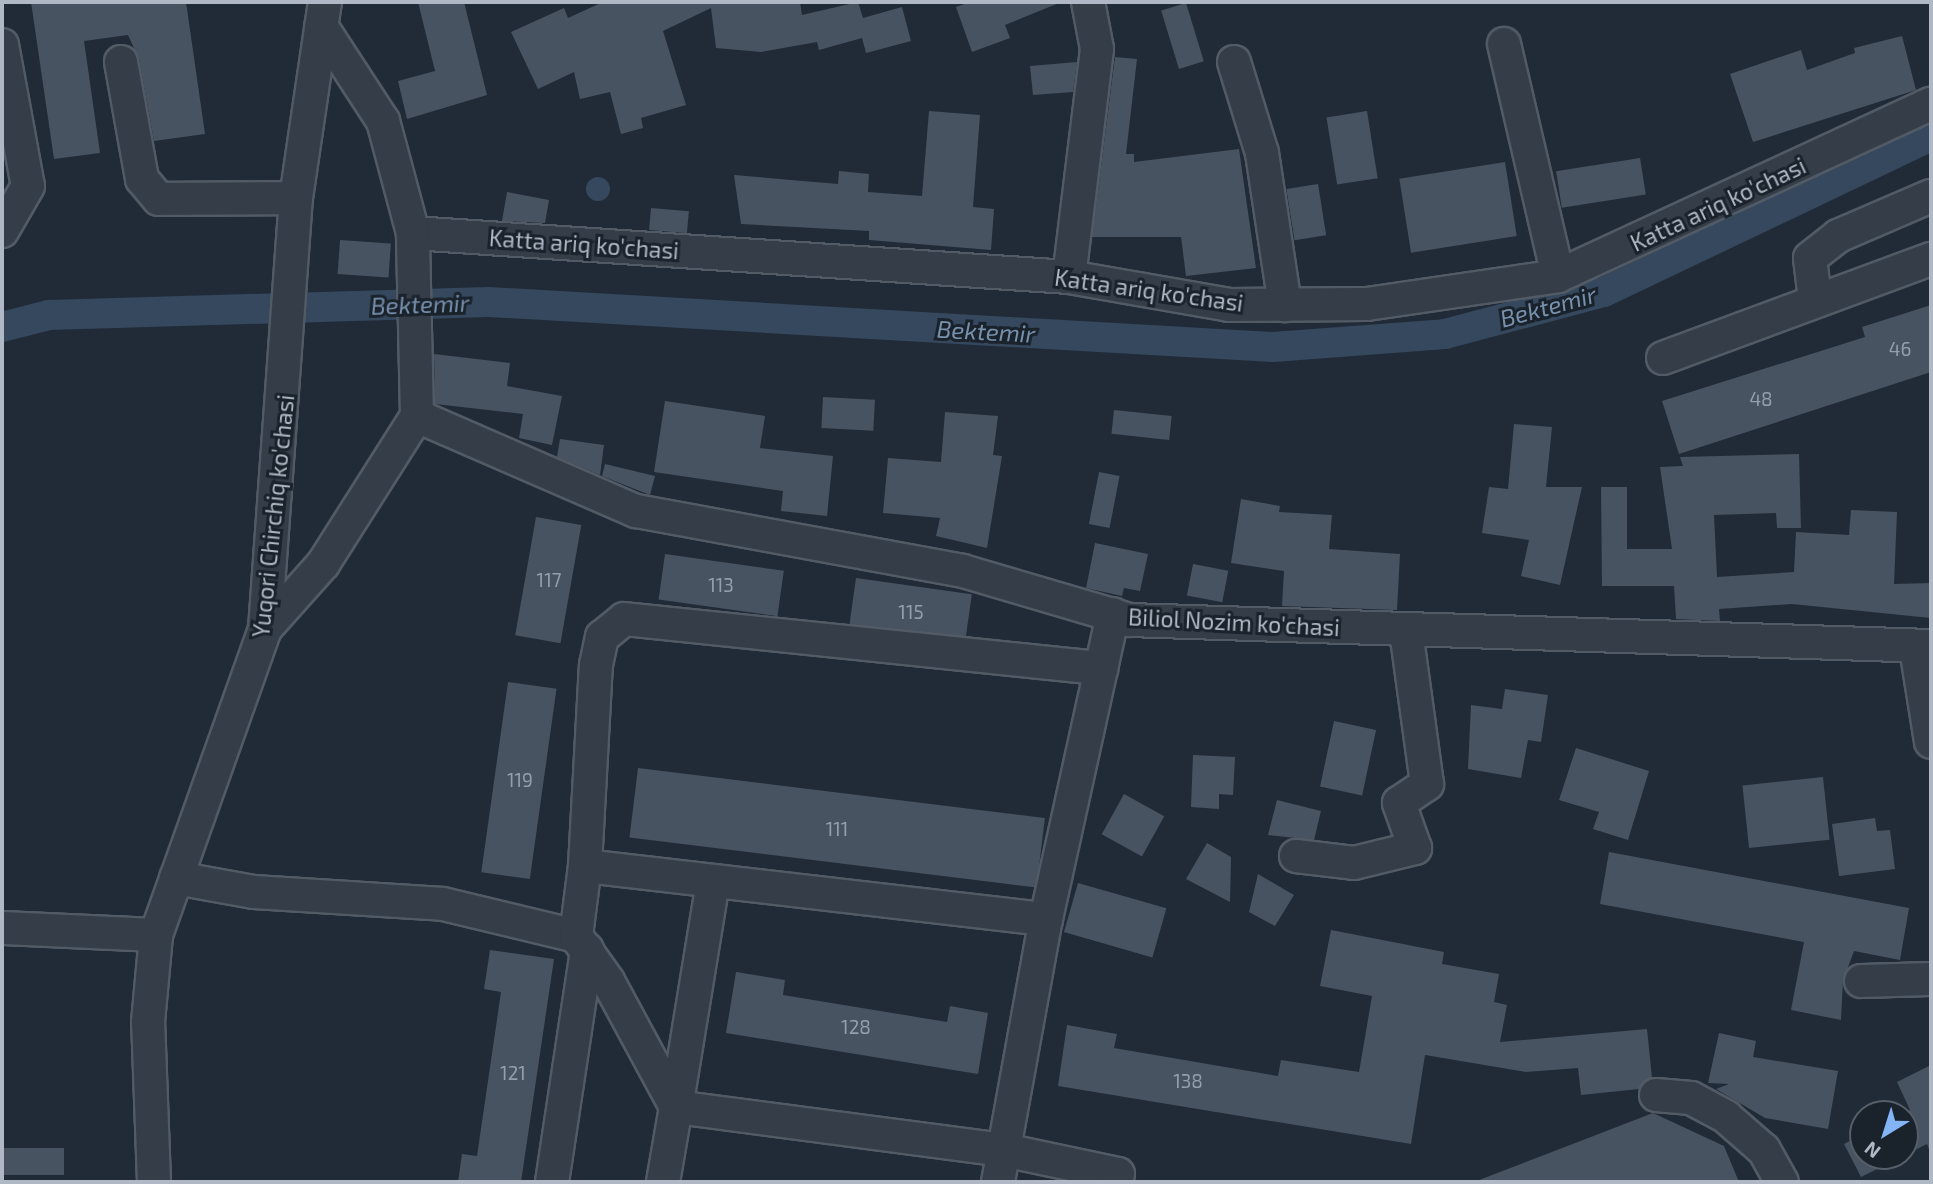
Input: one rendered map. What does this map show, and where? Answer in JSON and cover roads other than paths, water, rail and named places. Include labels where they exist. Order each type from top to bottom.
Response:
[{"type":"street","points":[[1069,277],[1097,49],[1088,2]]},
{"type":"street","points":[[265,629],[323,564],[416,416],[412,233],[383,121],[323,14]]},
{"type":"street","name":"Yuqori Chirchiq ko'chasi","points":[[154,1182],[148,1034],[156,934],[265,629],[288,365],[296,198],[323,14]]},
{"type":"street","points":[[1504,44],[1558,276]]},
{"type":"street","points":[[2,45],[28,186],[2,230]]},
{"type":"street","points":[[121,62],[142,179],[159,199],[296,198]]},
{"type":"street","points":[[1234,62],[1262,153],[1285,305]]},
{"type":"street","name":"Katta ariq ko'chasi","points":[[412,233],[1069,277],[1229,305],[1405,300],[1558,276],[1931,104]]},
{"type":"street","points":[[1815,299],[1810,258],[1838,236],[1931,196]]},
{"type":"street","points":[[1663,358],[1815,299],[1931,259]]},
{"type":"street","name":"Biliol Nozim ko'chasi","points":[[416,416],[636,511],[963,571],[1129,620],[1924,647],[1931,742]]},
{"type":"street","points":[[998,1182],[1046,919],[1113,614]]},
{"type":"street","points":[[552,1182],[581,943],[596,665],[602,637],[624,620],[1101,668]]},
{"type":"street","points":[[1296,856],[1354,863],[1415,848],[1399,803],[1427,784],[1406,630]]},
{"type":"street","points":[[585,866],[1046,919]]},
{"type":"street","points":[[176,878],[254,892],[443,904],[581,943],[676,1107]]},
{"type":"street","points":[[663,1182],[713,881]]},
{"type":"street","points":[[2,928],[156,934]]},
{"type":"street","points":[[1861,982],[1931,979]]},
{"type":"street","points":[[1656,1095],[1691,1098],[1726,1116],[1765,1150],[1782,1182]]},
{"type":"street","points":[[676,1107],[1004,1150],[1118,1174],[1116,1182]]},
{"type":"water","points":[[598,177],[607,180],[610,189],[607,198],[598,201],[589,198],[586,189],[589,180]]},
{"type":"waterway","name":"Bektemir","points":[[2,327],[49,315],[489,302],[1273,347],[1445,334],[1604,292],[1931,136]]}]
